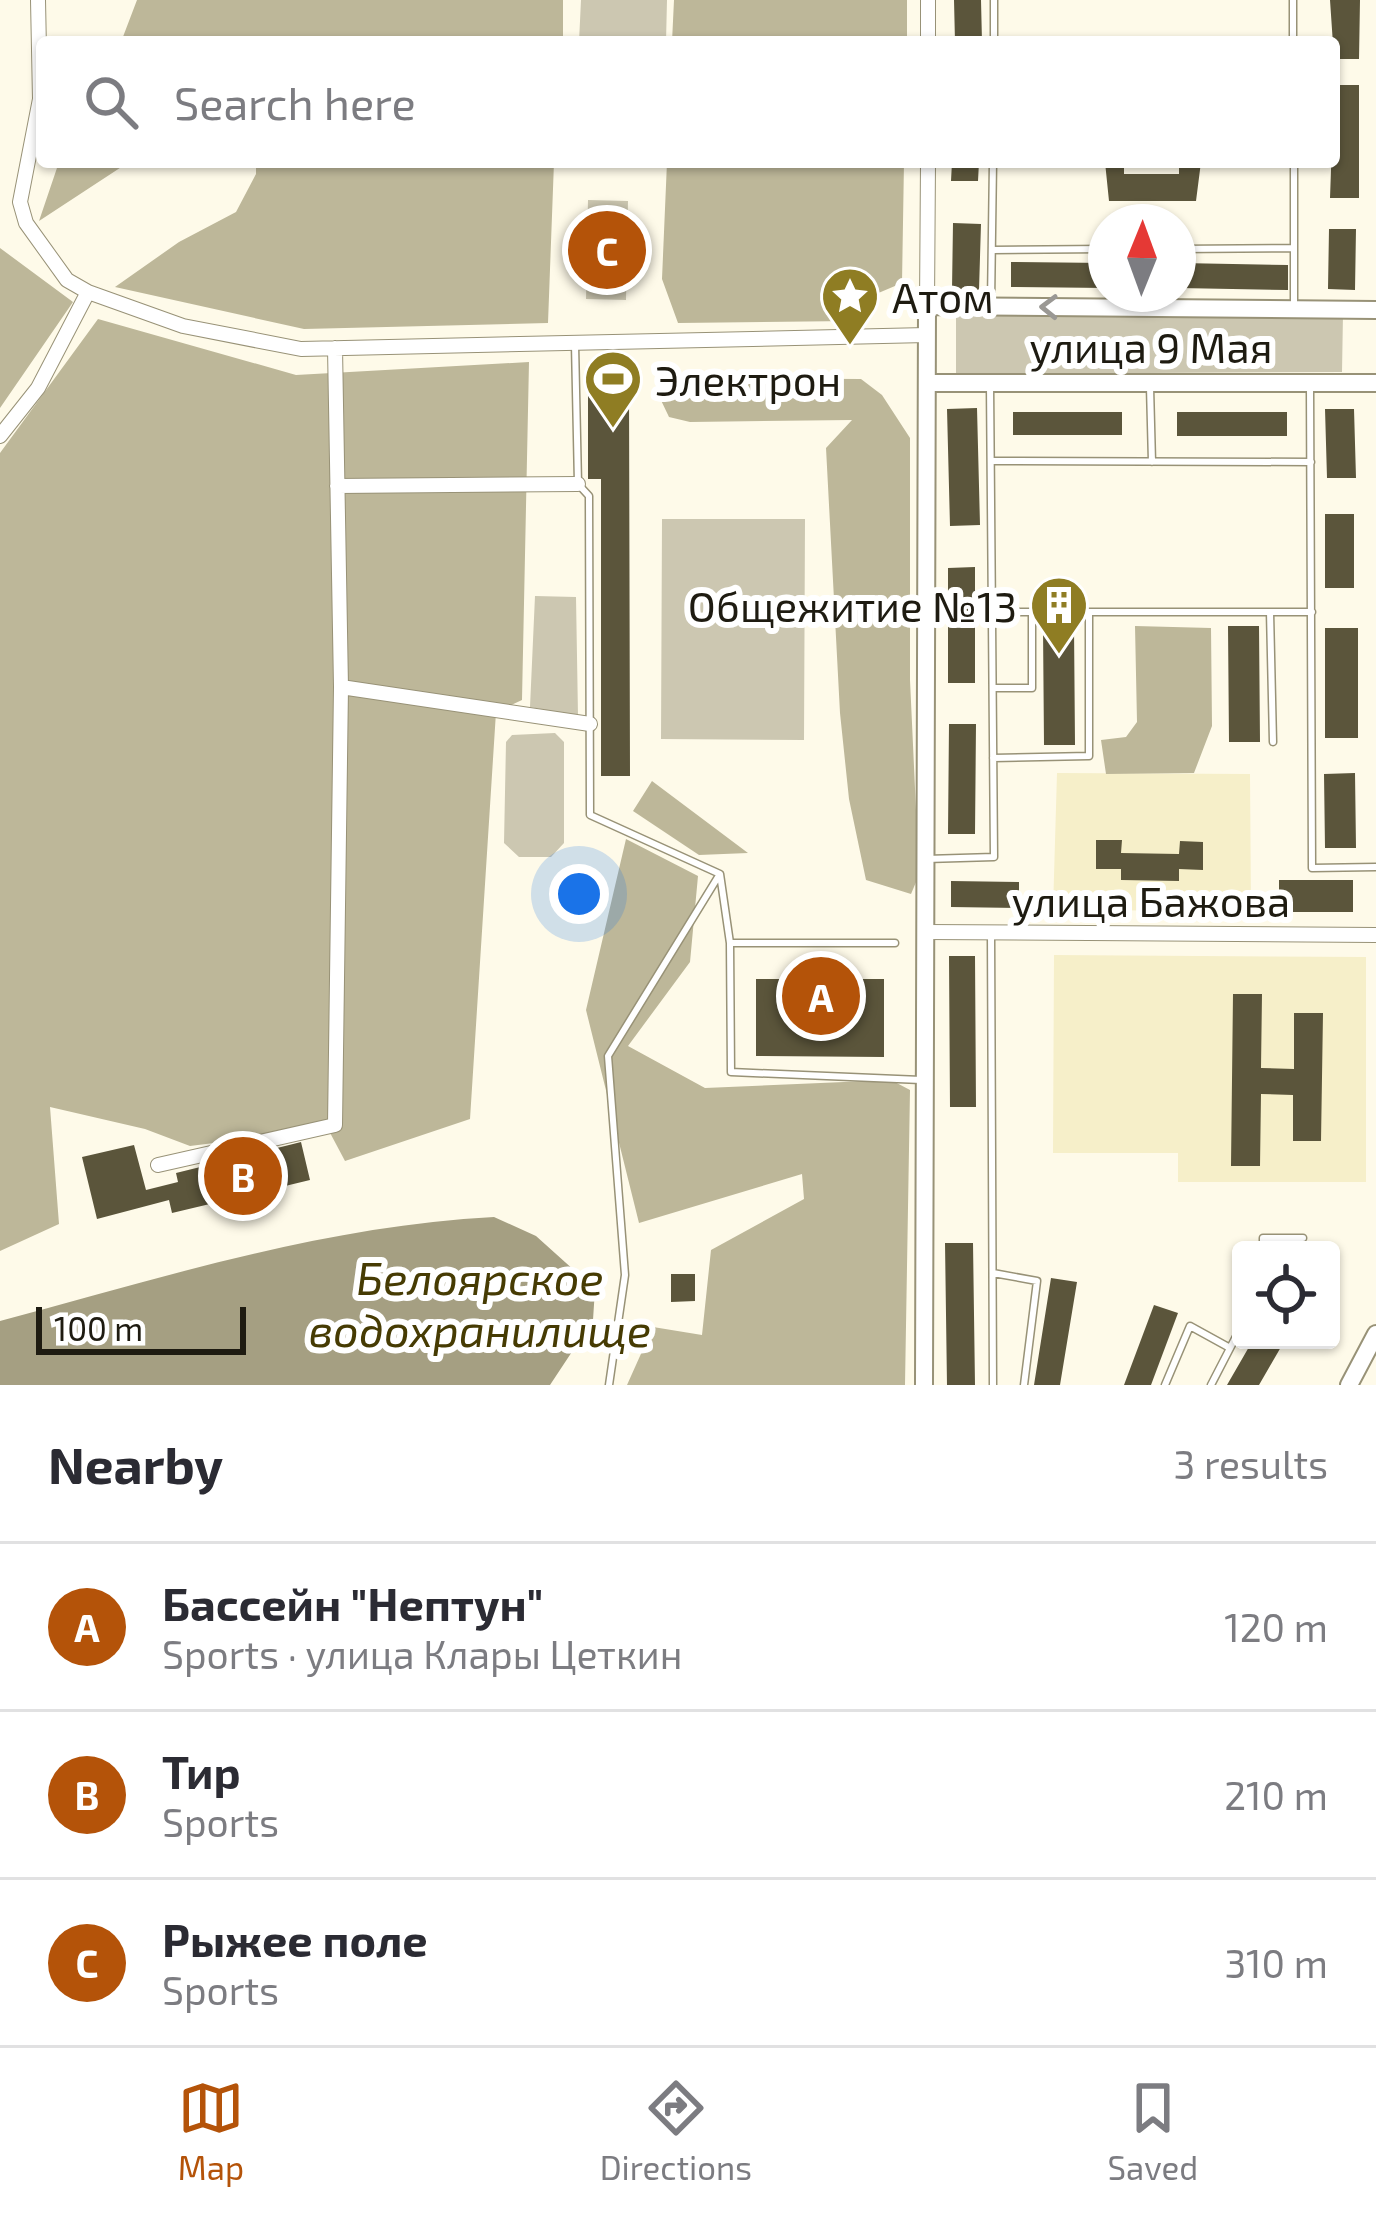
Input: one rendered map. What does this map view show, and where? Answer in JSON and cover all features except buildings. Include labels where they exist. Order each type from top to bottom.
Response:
[{"type":"street","points":[[38,0],[39,36]]},
{"type":"street","points":[[928,0],[928,36]]},
{"type":"street","points":[[36,120],[20,202],[26,223],[67,280],[183,326],[266,346],[334,349],[927,335]]},
{"type":"street","points":[[924,1385],[928,168]]},
{"type":"street","points":[[0,436],[38,388],[88,292]]},
{"type":"street","name":"улица 9 Мая","points":[[927,306],[1154,302],[1376,310]]},
{"type":"street","points":[[158,1165],[335,1125],[341,687],[334,349]]},
{"type":"street","name":"улица 9 Мая","points":[[927,383],[1376,383]]},
{"type":"street","points":[[338,486],[578,484]]},
{"type":"street","points":[[341,687],[590,724]]},
{"type":"street","name":"улица Бажова","points":[[925,932],[1376,935]]},
{"type":"street","points":[[1348,1385],[1376,1334]]},
{"type":"lane","points":[[994,0],[994,36]]},
{"type":"lane","points":[[1293,0],[1293,36]]},
{"type":"lane","points":[[991,306],[993,168]]},
{"type":"lane","points":[[1294,168],[1294,309]]},
{"type":"lane","points":[[1196,248],[1294,248]]},
{"type":"lane","points":[[992,250],[1088,249]]},
{"type":"lane","points":[[575,343],[578,484],[590,496],[590,815],[720,874]]},
{"type":"lane","points":[[925,859],[994,856],[990,382]]},
{"type":"lane","points":[[1150,382],[1152,462]]},
{"type":"lane","points":[[1310,382],[1312,868],[1376,867]]},
{"type":"lane","points":[[991,461],[1311,462]]},
{"type":"lane","points":[[992,612],[1312,612]]},
{"type":"lane","points":[[993,688],[1032,688],[1032,612]]},
{"type":"lane","points":[[993,758],[1089,756],[1089,612]]},
{"type":"lane","points":[[1270,612],[1273,742]]},
{"type":"lane","points":[[720,874],[730,944],[731,1072],[925,1080]]},
{"type":"lane","points":[[608,1385],[625,1275],[608,1056],[720,874]]},
{"type":"lane","points":[[991,932],[993,1385]]},
{"type":"lane","points":[[730,944],[896,944]]},
{"type":"lane","points":[[1264,1241],[1303,1238]]},
{"type":"lane","points":[[992,1273],[1037,1281],[1024,1385]]},
{"type":"lane","points":[[1165,1385],[1190,1326],[1230,1348]]},
{"type":"lane","points":[[1211,1385],[1232,1344]]},
{"type":"shaded area","points":[[137,0],[563,0],[563,36],[123,36]]},
{"type":"shaded area","points":[[581,0],[667,0],[666,36],[579,36]]},
{"type":"shaded area","points":[[674,0],[907,0],[907,36],[672,36]]},
{"type":"shaded area","points":[[57,168],[120,168],[39,221]]},
{"type":"shaded area","points":[[256,168],[554,168],[548,323],[304,329],[115,287],[179,242],[236,212]]},
{"type":"shaded area","points":[[667,168],[904,168],[902,283],[869,297],[850,321],[678,323],[662,279]]},
{"type":"shaded area","points":[[588,200],[628,201],[626,300],[586,299]]},
{"type":"shaded area","points":[[0,248],[73,302],[0,408]]},
{"type":"shaded area","points":[[956,313],[1343,314],[1342,372],[956,374]]},
{"type":"shaded area","points":[[98,319],[296,375],[529,362],[522,700],[496,712],[470,1119],[345,1161],[328,1129],[190,1146],[145,1129],[50,1107],[59,1224],[0,1251],[0,453]]},
{"type":"shaded area","points":[[685,378],[861,379],[882,395],[910,438],[910,680],[919,875],[911,894],[866,880],[849,799],[826,448],[852,420],[690,422],[669,417],[658,394]]},
{"type":"shaded area","points":[[662,519],[805,519],[804,740],[661,739]]},
{"type":"shaded area","points":[[535,596],[576,597],[578,716],[530,707]]},
{"type":"shaded area","points":[[1135,626],[1211,628],[1212,726],[1194,773],[1106,774],[1101,740],[1126,737],[1137,722]]},
{"type":"shaded area","points":[[555,733],[564,742],[564,843],[551,857],[519,857],[504,843],[506,742],[512,735]]},
{"type":"shaded area","points":[[1057,773],[1250,774],[1251,911],[1053,910]]},
{"type":"shaded area","points":[[652,781],[748,853],[699,855],[633,811]]},
{"type":"shaded area","points":[[626,839],[698,876],[690,962],[628,1046],[705,1088],[891,1080],[910,1090],[905,1385],[627,1385],[653,1327],[702,1335],[711,1250],[804,1199],[802,1174],[639,1223],[586,1010]]},
{"type":"shaded area","points":[[1054,955],[1366,957],[1366,1182],[1178,1182],[1178,1153],[1053,1153]]},
{"type":"water","name":"Белоярское водохранилище","points":[[494,1217],[536,1236],[595,1289],[593,1320],[550,1385],[0,1385],[0,1321],[306,1242]]},
{"type":"place","name":"Рыжее поле","points":[[607,250]]},
{"type":"place","name":"Атом","points":[[850,347]]},
{"type":"place","name":"Электрон","points":[[613,430]]},
{"type":"place","name":"Общежитие №13","points":[[1059,656]]},
{"type":"place","name":"Бассейн \"Нептун\"","points":[[821,996]]},
{"type":"place","name":"Тир","points":[[243,1176]]}]
